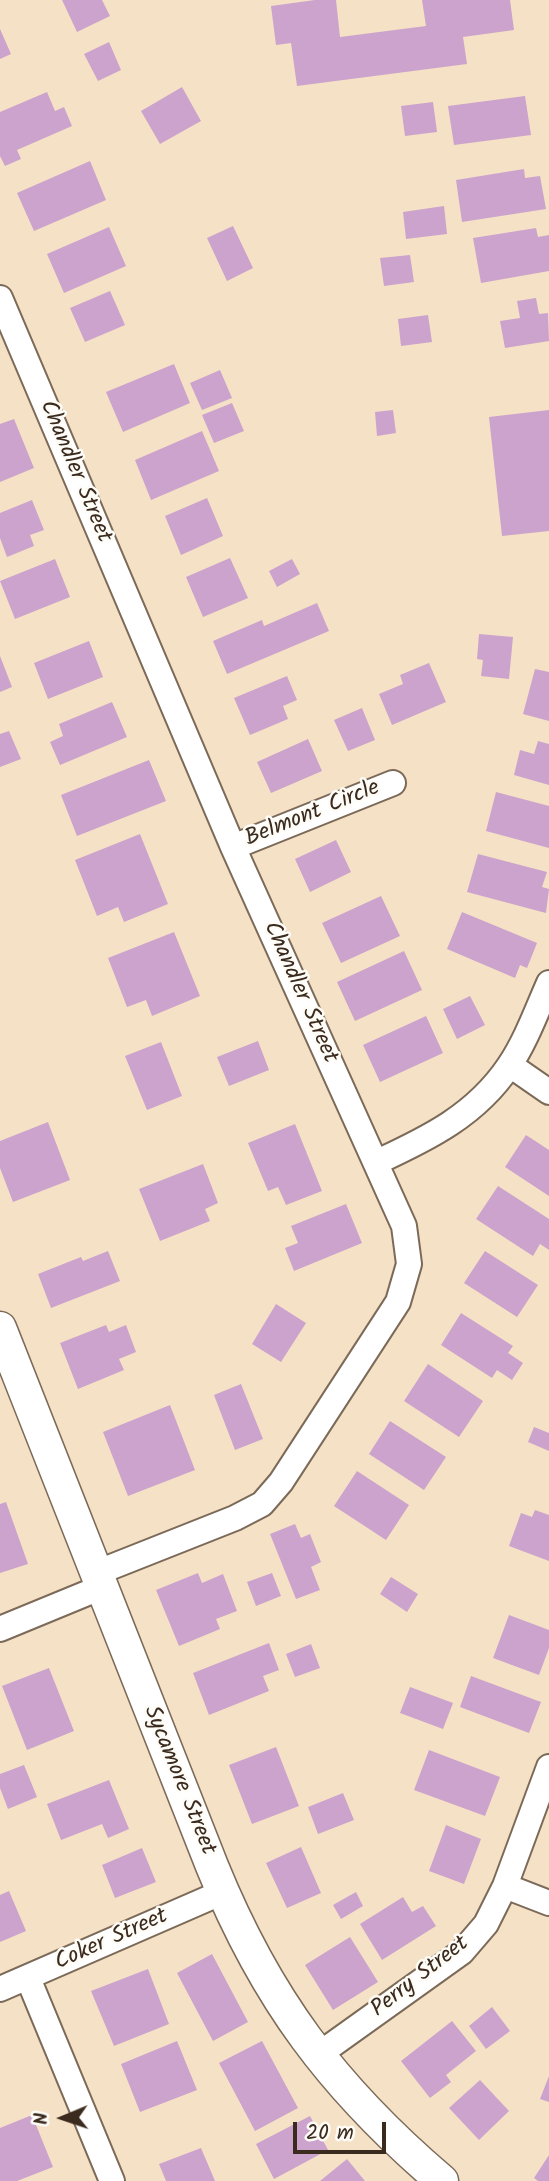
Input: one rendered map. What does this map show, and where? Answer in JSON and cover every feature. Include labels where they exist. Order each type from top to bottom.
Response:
[{"type":"street","name":"Chandler Street","points":[[0,298],[233,847],[404,1226],[410,1264],[398,1302],[281,1482],[262,1504],[0,1629]]},
{"type":"street","name":"Belmont Circle","points":[[233,847],[393,783]]},
{"type":"street","points":[[376,1162],[431,1137],[475,1107],[510,1065],[549,983]]},
{"type":"street","points":[[510,1065],[549,1091]]},
{"type":"street","name":"Sycamore Street","points":[[0,1328],[223,1892],[264,1977],[318,2055],[352,2096],[386,2131],[442,2181]]},
{"type":"street","name":"Perry Street","points":[[318,2055],[462,1952],[486,1924],[505,1886],[549,1768]]},
{"type":"street","points":[[505,1886],[549,1903]]},
{"type":"street","name":"Coker Street","points":[[0,1989],[223,1892]]},
{"type":"street","points":[[27,1978],[112,2181]]},
{"type":"building","points":[[62,0],[102,0],[110,16],[77,32]]},
{"type":"building","points":[[336,0],[340,37],[426,26],[422,0],[510,0],[514,30],[463,37],[467,64],[297,86],[291,43],[276,45],[271,6]]},
{"type":"building","points":[[0,29],[11,54],[0,59]]},
{"type":"building","points":[[109,42],[121,70],[98,81],[84,54]]},
{"type":"building","points":[[182,87],[201,121],[160,144],[141,111]]},
{"type":"building","points":[[47,92],[55,111],[64,107],[72,126],[17,150],[21,159],[5,166],[0,156],[0,112]]},
{"type":"building","points":[[525,96],[531,135],[454,145],[448,106]]},
{"type":"building","points":[[433,102],[437,132],[405,136],[401,106]]},
{"type":"building","points":[[90,161],[106,200],[34,231],[17,193]]},
{"type":"building","points":[[524,169],[525,178],[540,176],[546,209],[462,222],[456,180]]},
{"type":"building","points":[[444,206],[447,234],[406,239],[403,212]]},
{"type":"building","points":[[233,226],[253,268],[227,281],[207,238]]},
{"type":"building","points":[[109,227],[126,266],[64,293],[47,254]]},
{"type":"building","points":[[536,228],[538,237],[549,235],[549,271],[481,283],[473,238]]},
{"type":"building","points":[[410,255],[414,282],[384,286],[380,258]]},
{"type":"building","points":[[110,291],[125,325],[85,342],[70,308]]},
{"type":"building","points":[[536,298],[539,314],[548,313],[549,341],[505,348],[500,321],[520,318],[517,301]]},
{"type":"building","points":[[428,315],[432,342],[401,346],[398,319]]},
{"type":"building","points":[[174,364],[190,403],[123,432],[106,392]]},
{"type":"building","points":[[220,370],[232,398],[202,410],[190,383]]},
{"type":"building","points":[[232,403],[244,431],[214,443],[202,415]]},
{"type":"building","points":[[393,410],[396,433],[377,436],[375,412]]},
{"type":"building","points":[[549,410],[549,531],[502,536],[489,417]]},
{"type":"building","points":[[14,419],[34,468],[0,482],[0,424]]},
{"type":"building","points":[[202,431],[219,471],[151,500],[135,460]]},
{"type":"building","points":[[207,498],[223,536],[181,555],[165,516]]},
{"type":"building","points":[[32,500],[44,530],[30,535],[34,546],[7,557],[0,538],[0,513]]},
{"type":"building","points":[[230,558],[248,598],[203,617],[186,577]]},
{"type":"building","points":[[55,559],[70,597],[15,619],[0,581]]},
{"type":"building","points":[[292,559],[300,574],[277,587],[269,571]]},
{"type":"building","points":[[317,603],[329,631],[227,674],[213,641],[262,620],[264,626]]},
{"type":"building","points":[[479,634],[513,637],[509,679],[481,676],[483,660],[477,659]]},
{"type":"building","points":[[89,641],[103,677],[48,699],[34,663]]},
{"type":"building","points":[[0,656],[12,687],[0,692]]},
{"type":"building","points":[[429,663],[446,702],[392,725],[379,694],[403,684],[400,675]]},
{"type":"building","points":[[535,669],[549,672],[549,721],[523,714]]},
{"type":"building","points":[[287,676],[297,700],[283,706],[288,719],[250,735],[234,698]]},
{"type":"building","points":[[112,702],[127,737],[60,765],[50,742],[63,736],[59,724]]},
{"type":"building","points":[[362,708],[375,740],[348,751],[334,720]]},
{"type":"building","points":[[9,731],[21,759],[0,767],[0,734]]},
{"type":"building","points":[[308,739],[322,771],[271,793],[257,762]]},
{"type":"building","points":[[538,741],[549,744],[549,785],[514,775],[520,750],[534,754]]},
{"type":"building","points":[[149,760],[166,801],[77,836],[61,795]]},
{"type":"building","points":[[496,792],[549,806],[549,848],[486,831]]},
{"type":"building","points":[[140,834],[168,904],[124,922],[118,907],[97,916],[75,860]]},
{"type":"building","points":[[336,840],[351,872],[310,892],[295,859]]},
{"type":"building","points":[[478,854],[547,872],[542,887],[549,889],[546,913],[467,892]]},
{"type":"building","points":[[381,896],[400,936],[341,963],[322,923]]},
{"type":"building","points":[[462,912],[537,943],[527,968],[520,965],[515,978],[447,949]]},
{"type":"building","points":[[174,932],[200,996],[152,1016],[146,1000],[127,1007],[108,958]]},
{"type":"building","points":[[404,951],[422,990],[355,1021],[337,982]]},
{"type":"building","points":[[470,996],[485,1025],[457,1039],[443,1009]]},
{"type":"building","points":[[426,1016],[443,1053],[380,1082],[363,1045]]},
{"type":"building","points":[[258,1041],[269,1070],[229,1086],[217,1057]]},
{"type":"building","points":[[161,1042],[182,1096],[147,1110],[125,1056]]},
{"type":"building","points":[[48,1122],[70,1180],[13,1202],[0,1168],[0,1141]]},
{"type":"building","points":[[295,1124],[322,1191],[286,1205],[278,1187],[268,1191],[248,1143]]},
{"type":"building","points":[[526,1135],[549,1150],[549,1196],[505,1167]]},
{"type":"building","points":[[203,1164],[218,1203],[205,1209],[210,1221],[160,1241],[139,1189]]},
{"type":"building","points":[[498,1186],[549,1219],[549,1250],[540,1244],[533,1256],[476,1219]]},
{"type":"building","points":[[346,1204],[362,1243],[294,1271],[285,1248],[298,1243],[291,1226]]},
{"type":"building","points":[[108,1251],[120,1281],[51,1308],[38,1274],[81,1257],[83,1261]]},
{"type":"building","points":[[485,1251],[538,1285],[517,1317],[464,1283]]},
{"type":"building","points":[[276,1304],[306,1323],[281,1362],[252,1344]]},
{"type":"building","points":[[461,1313],[513,1346],[508,1353],[523,1363],[512,1380],[497,1370],[492,1378],[441,1345]]},
{"type":"building","points":[[106,1325],[109,1332],[126,1325],[136,1352],[119,1359],[124,1370],[78,1389],[60,1343]]},
{"type":"building","points":[[428,1364],[483,1401],[459,1437],[404,1401]]},
{"type":"building","points":[[241,1384],[263,1439],[235,1450],[214,1395]]},
{"type":"building","points":[[170,1405],[195,1470],[128,1496],[103,1432]]},
{"type":"building","points":[[390,1421],[446,1457],[424,1490],[369,1454]]},
{"type":"building","points":[[534,1427],[549,1433],[549,1451],[528,1442]]},
{"type":"building","points":[[357,1471],[409,1505],[386,1540],[334,1506]]},
{"type":"building","points":[[6,1502],[28,1564],[0,1573],[0,1504]]},
{"type":"building","points":[[535,1510],[549,1515],[549,1561],[509,1546],[521,1513],[532,1517]]},
{"type":"building","points":[[295,1524],[301,1538],[310,1534],[321,1562],[311,1567],[320,1590],[296,1599],[270,1534]]},
{"type":"building","points":[[198,1573],[202,1583],[223,1574],[237,1611],[216,1619],[220,1629],[179,1646],[156,1590]]},
{"type":"building","points":[[272,1573],[281,1596],[256,1606],[247,1582]]},
{"type":"building","points":[[391,1577],[418,1594],[407,1612],[380,1594]]},
{"type":"building","points":[[509,1615],[549,1630],[549,1648],[539,1675],[493,1658]]},
{"type":"building","points":[[269,1643],[279,1670],[263,1676],[269,1691],[209,1715],[193,1673]]},
{"type":"building","points":[[311,1644],[320,1668],[295,1677],[286,1654]]},
{"type":"building","points":[[49,1668],[74,1731],[27,1750],[2,1686]]},
{"type":"building","points":[[471,1676],[541,1702],[529,1733],[460,1707]]},
{"type":"building","points":[[410,1687],[453,1703],[443,1729],[400,1713]]},
{"type":"building","points":[[276,1747],[299,1806],[252,1824],[229,1765]]},
{"type":"building","points":[[429,1750],[500,1777],[485,1816],[414,1790]]},
{"type":"building","points":[[24,1765],[37,1797],[8,1809],[0,1788],[0,1774]]},
{"type":"building","points":[[109,1780],[129,1829],[108,1838],[102,1824],[61,1840],[47,1804]]},
{"type":"building","points":[[343,1793],[354,1820],[318,1834],[308,1807]]},
{"type":"building","points":[[446,1825],[481,1839],[464,1884],[429,1871]]},
{"type":"building","points":[[301,1847],[321,1893],[287,1908],[266,1863]]},
{"type":"building","points":[[142,1848],[156,1882],[115,1898],[102,1865]]},
{"type":"building","points":[[9,1891],[26,1931],[0,1942],[0,1895]]},
{"type":"building","points":[[356,1892],[363,1906],[341,1919],[333,1905]]},
{"type":"building","points":[[403,1897],[412,1912],[423,1906],[436,1926],[382,1960],[360,1924]]},
{"type":"building","points":[[350,1937],[378,1982],[333,2010],[305,1965]]},
{"type":"building","points":[[212,1954],[248,2022],[213,2041],[177,1973]]},
{"type":"building","points":[[148,1969],[169,2024],[114,2046],[91,1991]]},
{"type":"building","points":[[492,2007],[510,2031],[486,2049],[469,2026]]},
{"type":"building","points":[[452,2021],[476,2051],[446,2075],[451,2082],[430,2098],[401,2061]]},
{"type":"building","points":[[177,2041],[197,2090],[140,2112],[121,2064]]},
{"type":"building","points":[[262,2041],[298,2108],[255,2131],[219,2063]]},
{"type":"building","points":[[549,2076],[549,2102],[540,2099]]},
{"type":"building","points":[[480,2080],[509,2111],[479,2140],[449,2108]]},
{"type":"building","points":[[32,2115],[53,2167],[17,2181],[0,2181],[0,2128]]},
{"type":"building","points":[[310,2116],[328,2150],[274,2179],[256,2144]]},
{"type":"building","points":[[201,2148],[215,2181],[166,2181],[159,2164]]},
{"type":"building","points":[[549,2155],[549,2181],[538,2181],[534,2178]]},
{"type":"building","points":[[347,2159],[365,2181],[320,2181]]}]
